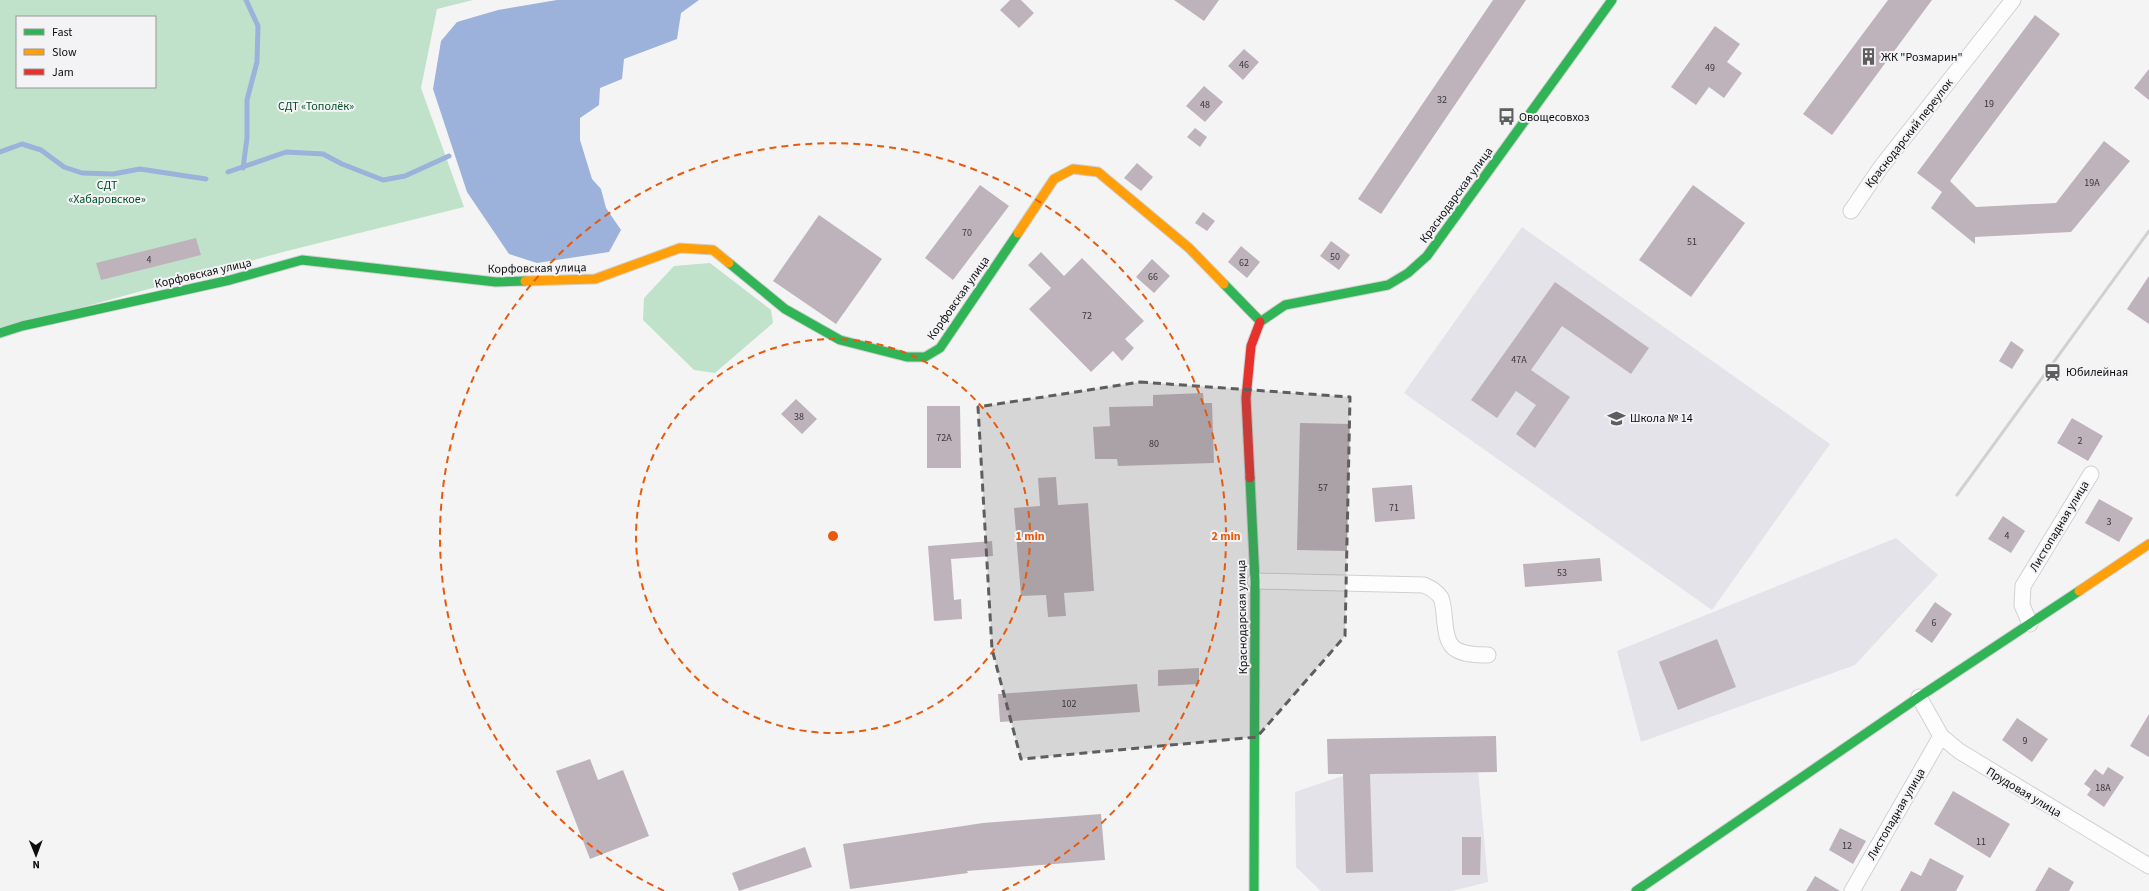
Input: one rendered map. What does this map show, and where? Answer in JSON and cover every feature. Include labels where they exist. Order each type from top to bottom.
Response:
[{"type":"street","name":"Краснодарская улица","points":[[1254,891],[1254,581],[1246,398],[1251,346],[1260,321],[1285,305],[1388,285],[1408,273],[1427,256],[1612,0]]},
{"type":"street","name":"Краснодарский переулок","points":[[1851,211],[1881,167],[2013,0]]},
{"type":"street","name":"Корфовская улица","points":[[0,333],[22,326],[230,280],[302,260],[496,282],[595,279],[680,248],[713,250],[785,309],[840,340],[907,357],[925,358],[940,348],[1054,179],[1073,170],[1098,172],[1189,248],[1260,321]]},
{"type":"street","name":"Листопадная улица","points":[[2030,624],[2022,605],[2023,586],[2091,474]]},
{"type":"street","points":[[1636,891],[1919,697],[2149,544]]},
{"type":"street","points":[[1254,581],[1424,585],[1434,590],[1441,598],[1450,644],[1456,650],[1469,654],[1488,655]]},
{"type":"street","name":"Прудовая улица","points":[[1919,697],[1941,736],[1959,751],[1984,768],[2149,866]]},
{"type":"street","name":"Листопадная улица","points":[[1852,891],[1941,736]]},
{"type":"highlighted area","points":[[1140,382],[1350,397],[1345,636],[1257,737],[1021,759],[992,649],[978,407]]},
{"type":"shaded area","name":"Школа № 14","points":[[1522,227],[1830,444],[1712,610],[1404,393]]},
{"type":"shaded area","points":[[1896,538],[1938,575],[1855,665],[1641,742],[1617,651]]},
{"type":"shaded area","points":[[1425,748],[1476,748],[1488,882],[1452,891],[1321,891],[1296,867],[1295,792]]},
{"type":"green space","points":[[0,0],[473,0],[437,9],[421,88],[464,207],[283,252],[0,330]]},
{"type":"green space","points":[[710,263],[771,310],[773,323],[715,373],[694,370],[643,320],[644,298],[674,266]]},
{"type":"water","points":[[557,0],[699,0],[681,13],[677,39],[624,59],[622,79],[600,88],[599,105],[580,118],[580,140],[592,179],[601,189],[606,208],[621,230],[609,252],[537,263],[509,254],[467,192],[433,89],[441,41],[457,22],[498,10]]},
{"type":"building","points":[[1010,0],[1021,0],[1034,13],[1019,28],[1000,10]]},
{"type":"building","points":[[1174,0],[1219,0],[1204,21]]},
{"type":"building","points":[[1493,0],[1526,0],[1381,214],[1358,199]]},
{"type":"building","name":"ЖК \"Розмарин\"","points":[[1888,0],[1932,0],[1832,135],[1803,114]]},
{"type":"building","points":[[2035,15],[2060,34],[1950,181],[1976,207],[2056,203],[2104,141],[2130,161],[2071,232],[1975,237],[1975,244],[1931,208],[1942,192],[1917,173]]},
{"type":"building","points":[[1715,26],[1740,44],[1727,62],[1742,73],[1724,98],[1709,87],[1696,105],[1671,87]]},
{"type":"building","points":[[1244,49],[1259,62],[1243,80],[1228,66]]},
{"type":"building","points":[[2149,69],[2149,100],[2134,88]]},
{"type":"building","points":[[1204,86],[1223,102],[1205,122],[1186,106]]},
{"type":"building","points":[[1195,128],[1207,137],[1200,147],[1187,137]]},
{"type":"building","points":[[1137,163],[1153,177],[1141,191],[1124,178]]},
{"type":"building","points":[[980,185],[1009,206],[953,280],[925,258]]},
{"type":"building","points":[[1693,185],[1745,223],[1691,297],[1639,260]]},
{"type":"building","points":[[1203,212],[1215,221],[1207,231],[1195,223]]},
{"type":"building","points":[[819,215],[882,259],[836,324],[773,281]]},
{"type":"building","points":[[196,238],[201,255],[101,280],[96,263]]},
{"type":"building","points":[[1331,241],[1350,255],[1339,270],[1320,256]]},
{"type":"building","points":[[1241,246],[1260,262],[1247,278],[1228,262]]},
{"type":"building","points":[[1041,252],[1064,276],[1082,258],[1144,321],[1125,339],[1134,348],[1122,361],[1113,351],[1091,372],[1029,309],[1051,288],[1028,265]]},
{"type":"building","points":[[1152,259],[1170,276],[1154,293],[1136,277]]},
{"type":"building","points":[[2149,276],[2149,324],[2127,309]]},
{"type":"building","points":[[1555,282],[1649,348],[1631,374],[1562,326],[1531,370],[1570,397],[1535,448],[1516,434],[1536,405],[1516,391],[1497,418],[1471,400]]},
{"type":"building","points":[[2011,341],[2024,350],[2012,369],[1999,361]]},
{"type":"building","points":[[1203,393],[1204,403],[1212,403],[1214,463],[1118,466],[1117,459],[1095,459],[1093,427],[1110,426],[1109,407],[1153,406],[1153,395]]},
{"type":"building","points":[[796,399],[817,419],[802,434],[781,414]]},
{"type":"building","points":[[927,406],[960,406],[961,468],[927,468]]},
{"type":"building","points":[[2072,418],[2103,436],[2088,461],[2057,443]]},
{"type":"building","points":[[1300,423],[1350,424],[1347,551],[1297,550]]},
{"type":"building","points":[[1056,477],[1058,505],[1088,503],[1094,591],[1064,593],[1066,616],[1048,617],[1046,595],[1021,596],[1014,508],[1040,506],[1038,478]]},
{"type":"building","points":[[1412,485],[1415,519],[1375,522],[1372,488]]},
{"type":"building","points":[[2099,499],[2133,518],[2119,542],[2085,523]]},
{"type":"building","points":[[2003,516],[2025,531],[2011,553],[1988,539]]},
{"type":"building","points":[[992,541],[993,556],[951,559],[954,600],[961,599],[962,619],[934,621],[928,546]]},
{"type":"building","points":[[1600,558],[1602,581],[1525,587],[1523,564]]},
{"type":"building","points":[[1935,602],[1952,614],[1932,643],[1915,631]]},
{"type":"building","points":[[1717,639],[1736,687],[1678,710],[1659,662]]},
{"type":"building","points":[[1199,668],[1199,684],[1158,686],[1158,670]]},
{"type":"building","points":[[1137,684],[1140,712],[1000,722],[998,694]]},
{"type":"building","points":[[2149,714],[2149,757],[2130,746]]},
{"type":"building","points":[[2017,718],[2048,739],[2032,762],[2002,740]]},
{"type":"building","points":[[1496,736],[1497,772],[1370,774],[1373,872],[1346,873],[1343,774],[1328,774],[1327,739]]},
{"type":"building","points":[[590,759],[598,780],[623,770],[649,836],[590,859],[556,771]]},
{"type":"building","points":[[2108,767],[2124,777],[2104,807],[2087,795],[2091,789],[2084,784],[2095,769],[2103,775]]},
{"type":"building","points":[[1953,791],[2010,824],[1990,858],[1934,824]]},
{"type":"building","points":[[1101,814],[1105,860],[967,871],[968,873],[850,889],[843,844],[983,823]]},
{"type":"building","points":[[1840,828],[1866,841],[1853,864],[1829,850]]},
{"type":"building","points":[[1462,837],[1481,837],[1480,875],[1462,875]]},
{"type":"building","points":[[805,847],[812,867],[739,891],[732,873]]},
{"type":"building","points":[[1930,858],[1964,876],[1956,891],[1900,891],[1911,871],[1921,876]]},
{"type":"building","points":[[2049,867],[2074,882],[2069,891],[2035,891]]},
{"type":"building","points":[[1815,876],[1840,891],[1806,891]]},
{"type":"waterway","points":[[243,168],[247,138],[247,100],[257,62],[258,26],[246,0]]},
{"type":"waterway","points":[[0,152],[22,144],[41,150],[64,167],[82,173],[113,174],[140,169],[206,179]]},
{"type":"waterway","points":[[228,172],[286,152],[323,154],[342,164],[383,180],[405,176],[449,156]]},
{"type":"railway","points":[[1957,495],[2149,231]]},
{"type":"traffic: fast","points":[[1260,322],[1285,305],[1388,285],[1408,273],[1427,256],[1612,0]]},
{"type":"traffic: fast","points":[[729,263],[785,309],[840,340],[907,357],[925,357],[940,348],[1018,233]]},
{"type":"traffic: fast","points":[[0,333],[22,326],[230,280],[302,260],[496,282],[525,281]]},
{"type":"traffic: fast","points":[[1224,284],[1260,321]]},
{"type":"traffic: fast","points":[[1250,478],[1255,581],[1254,891]]},
{"type":"traffic: fast","points":[[1636,891],[1919,697],[2079,591]]},
{"type":"traffic: slow","points":[[1018,233],[1054,179],[1073,169],[1098,172],[1189,248],[1224,284]]},
{"type":"traffic: slow","points":[[525,281],[595,279],[680,248],[713,250],[729,263]]},
{"type":"traffic: slow","points":[[2079,591],[2149,544]]},
{"type":"traffic: jam","points":[[1250,478],[1246,398],[1251,346],[1260,322]]},
{"type":"place","name":"ЖК \"Розмарин\"","points":[[1868,57]]},
{"type":"place","name":"Овощесовхоз","points":[[1506,117]]},
{"type":"place","name":"Юбилейная","points":[[2053,372]]},
{"type":"place","name":"Школа № 14","points":[[1617,418]]},
{"type":"park label","name":"СДТ «Тополёк»","points":[[316,106]]},
{"type":"park label","name":"СДТ «Хабаровское»","points":[[107,192]]}]
